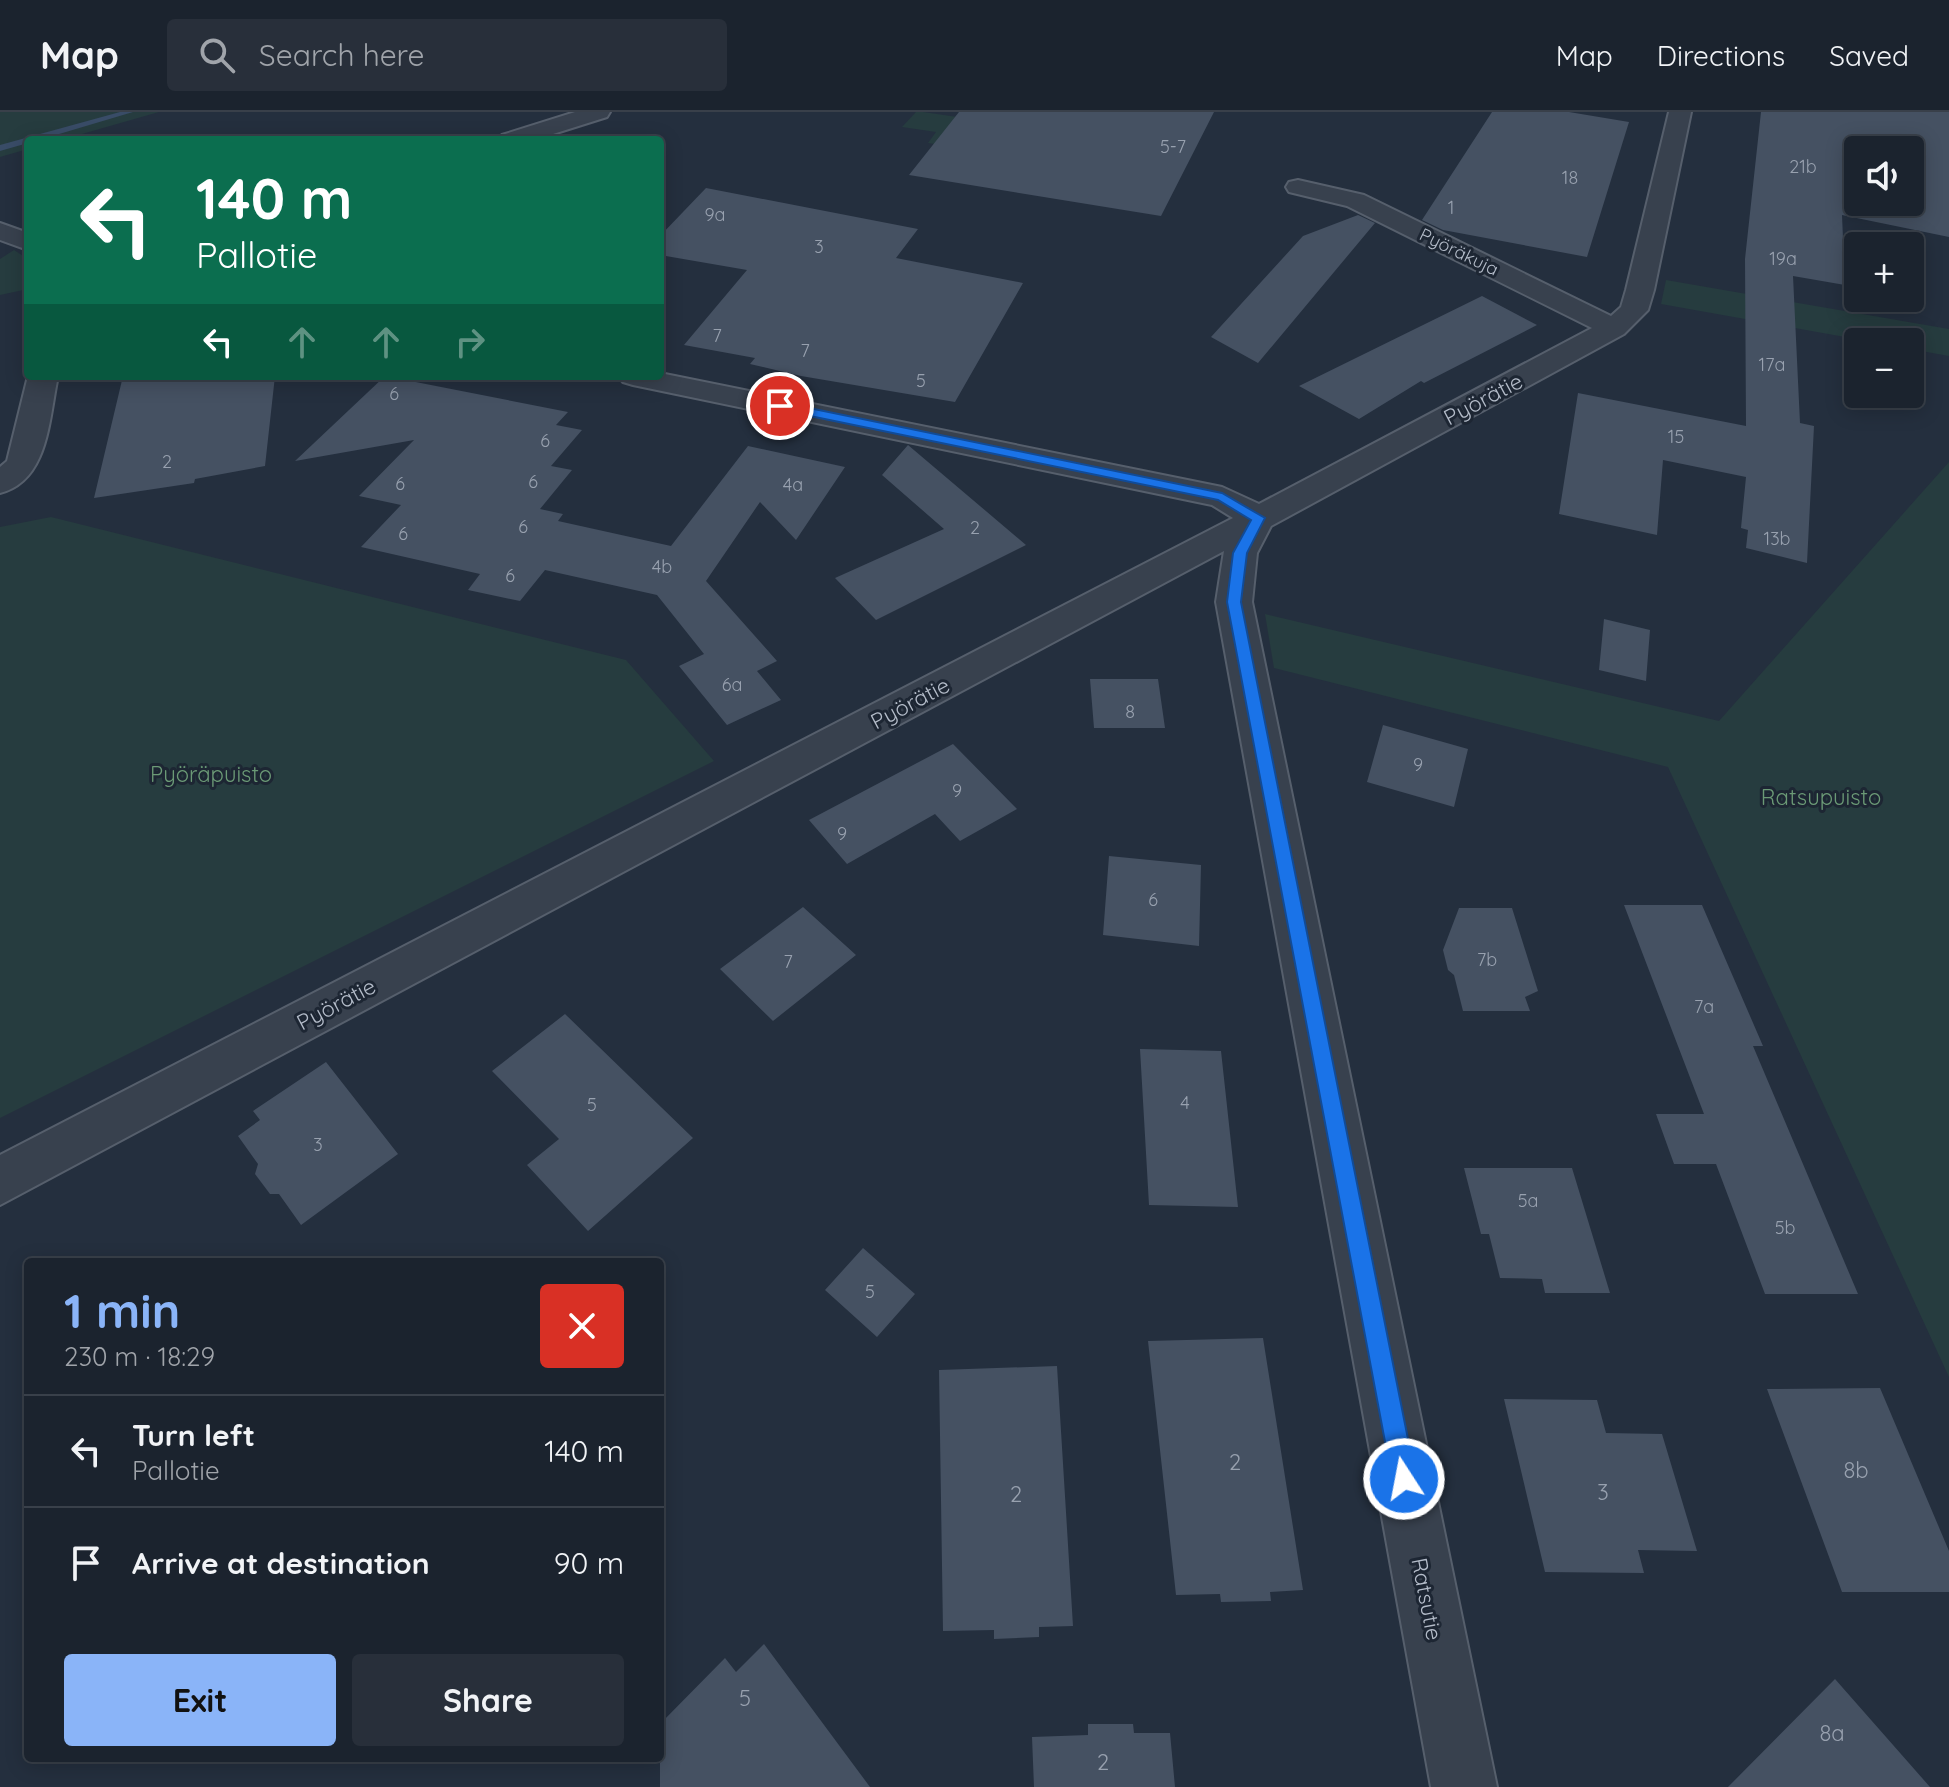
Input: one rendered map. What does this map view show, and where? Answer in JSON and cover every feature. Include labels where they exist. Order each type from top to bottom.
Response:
[{"type":"street","points":[[523,136],[599,112]]},
{"type":"street","name":"Pyörätie","points":[[0,1181],[1614,328],[1634,310],[1680,112]]},
{"type":"street","name":"Pyöräkuja","points":[[1298,187],[1355,200],[1614,328]]},
{"type":"street","points":[[0,231],[24,240]]},
{"type":"street","points":[[0,483],[22,465],[42,380]]},
{"type":"street","points":[[652,380],[1222,497],[1258,518]]},
{"type":"street","name":"Ratsutie","points":[[1258,518],[1240,553],[1234,602],[1464,1787]]},
{"type":"green space","points":[[0,112],[159,112],[75,136],[24,136],[24,150],[0,157]]},
{"type":"green space","points":[[916,112],[1019,126],[998,153],[928,143],[936,132],[902,127]]},
{"type":"green space","points":[[14,250],[24,256],[24,290],[0,295],[0,259]]},
{"type":"green space","points":[[1666,280],[1949,329],[1949,356],[1924,352],[1924,328],[1844,328],[1844,337],[1661,304]]},
{"type":"green space","name":"Ratsupuisto","points":[[1949,462],[1949,1377],[1668,767],[1274,668],[1265,614],[1719,721]]},
{"type":"green space","name":"Pyöräpuisto","points":[[51,517],[626,660],[714,761],[0,1118],[0,527]]},
{"type":"building","points":[[959,112],[1214,112],[1161,216],[909,175]]},
{"type":"building","points":[[1492,112],[1569,112],[1629,122],[1587,257],[1443,230],[1422,220]]},
{"type":"building","points":[[1761,112],[1949,112],[1949,237],[1847,216],[1924,216],[1924,136],[1844,136],[1844,285],[1793,276],[1800,423],[1814,426],[1807,563],[1746,548],[1748,530],[1741,528],[1746,477],[1663,460],[1657,535],[1559,514],[1578,393],[1746,426],[1745,259]]},
{"type":"building","points":[[706,188],[918,229],[896,258],[1023,283],[955,402],[801,376],[750,364],[755,358],[684,345],[747,270],[664,256],[664,232]]},
{"type":"building","points":[[1358,215],[1375,223],[1258,363],[1211,337],[1303,236]]},
{"type":"building","points":[[1482,296],[1537,325],[1424,383],[1421,381],[1359,419],[1299,386]]},
{"type":"building","points":[[122,380],[275,380],[265,466],[195,479],[194,483],[94,498]]},
{"type":"building","points":[[381,380],[405,380],[568,412],[556,425],[582,430],[551,466],[572,470],[540,509],[563,514],[558,521],[671,546],[748,446],[845,467],[796,540],[760,502],[706,581],[777,661],[757,671],[781,700],[727,725],[679,666],[704,654],[657,595],[545,570],[520,601],[468,590],[480,574],[361,547],[401,505],[359,496],[414,440],[295,461]]},
{"type":"building","points":[[908,445],[1026,545],[876,620],[835,578],[944,529],[882,475]]},
{"type":"building","points":[[1604,619],[1650,630],[1646,681],[1599,670]]},
{"type":"building","points":[[1090,679],[1158,679],[1165,728],[1094,728]]},
{"type":"building","points":[[1383,725],[1468,749],[1454,807],[1367,782]]},
{"type":"building","points":[[953,744],[1017,809],[960,841],[935,814],[847,864],[809,820]]},
{"type":"building","points":[[1109,856],[1201,865],[1199,946],[1103,935]]},
{"type":"building","points":[[1624,905],[1702,905],[1763,1046],[1753,1046],[1858,1294],[1765,1294],[1716,1164],[1674,1164],[1656,1114],[1704,1114]]},
{"type":"building","points":[[803,907],[856,955],[773,1021],[720,969]]},
{"type":"building","points":[[1459,908],[1512,908],[1538,991],[1525,997],[1530,1011],[1463,1011],[1454,975],[1448,970],[1443,950]]},
{"type":"building","points":[[565,1014],[693,1138],[588,1231],[527,1165],[559,1139],[492,1071]]},
{"type":"building","points":[[1140,1049],[1221,1051],[1238,1207],[1149,1205]]},
{"type":"building","points":[[326,1062],[398,1154],[301,1225],[279,1194],[270,1194],[255,1174],[258,1164],[238,1136],[260,1120],[253,1111]]},
{"type":"building","points":[[1464,1168],[1572,1168],[1610,1293],[1545,1293],[1542,1279],[1500,1278],[1489,1234],[1481,1234]]},
{"type":"building","points":[[863,1248],[915,1294],[877,1337],[825,1290]]},
{"type":"building","points":[[1263,1338],[1303,1590],[1270,1592],[1271,1601],[1221,1602],[1220,1594],[1176,1595],[1148,1341]]},
{"type":"building","points":[[1057,1366],[1073,1626],[1039,1627],[1039,1637],[994,1639],[994,1630],[943,1631],[939,1370]]},
{"type":"building","points":[[1880,1388],[1949,1551],[1949,1592],[1842,1592],[1767,1389]]},
{"type":"building","points":[[1504,1399],[1597,1400],[1606,1433],[1662,1434],[1697,1551],[1638,1550],[1644,1573],[1545,1572]]},
{"type":"building","points":[[764,1644],[870,1787],[660,1787],[660,1762],[664,1762],[664,1720],[725,1658],[736,1672]]},
{"type":"building","points":[[1835,1679],[1930,1787],[1728,1787]]},
{"type":"building","points":[[1088,1724],[1133,1724],[1134,1733],[1170,1733],[1175,1787],[1034,1787],[1032,1737],[1088,1735]]},
{"type":"waterway","points":[[43,136],[129,112]]},
{"type":"waterway","points":[[0,148],[24,141]]},
{"type":"route","points":[[780,406],[1222,497],[1258,518],[1240,553],[1234,602],[1404,1479]]}]
